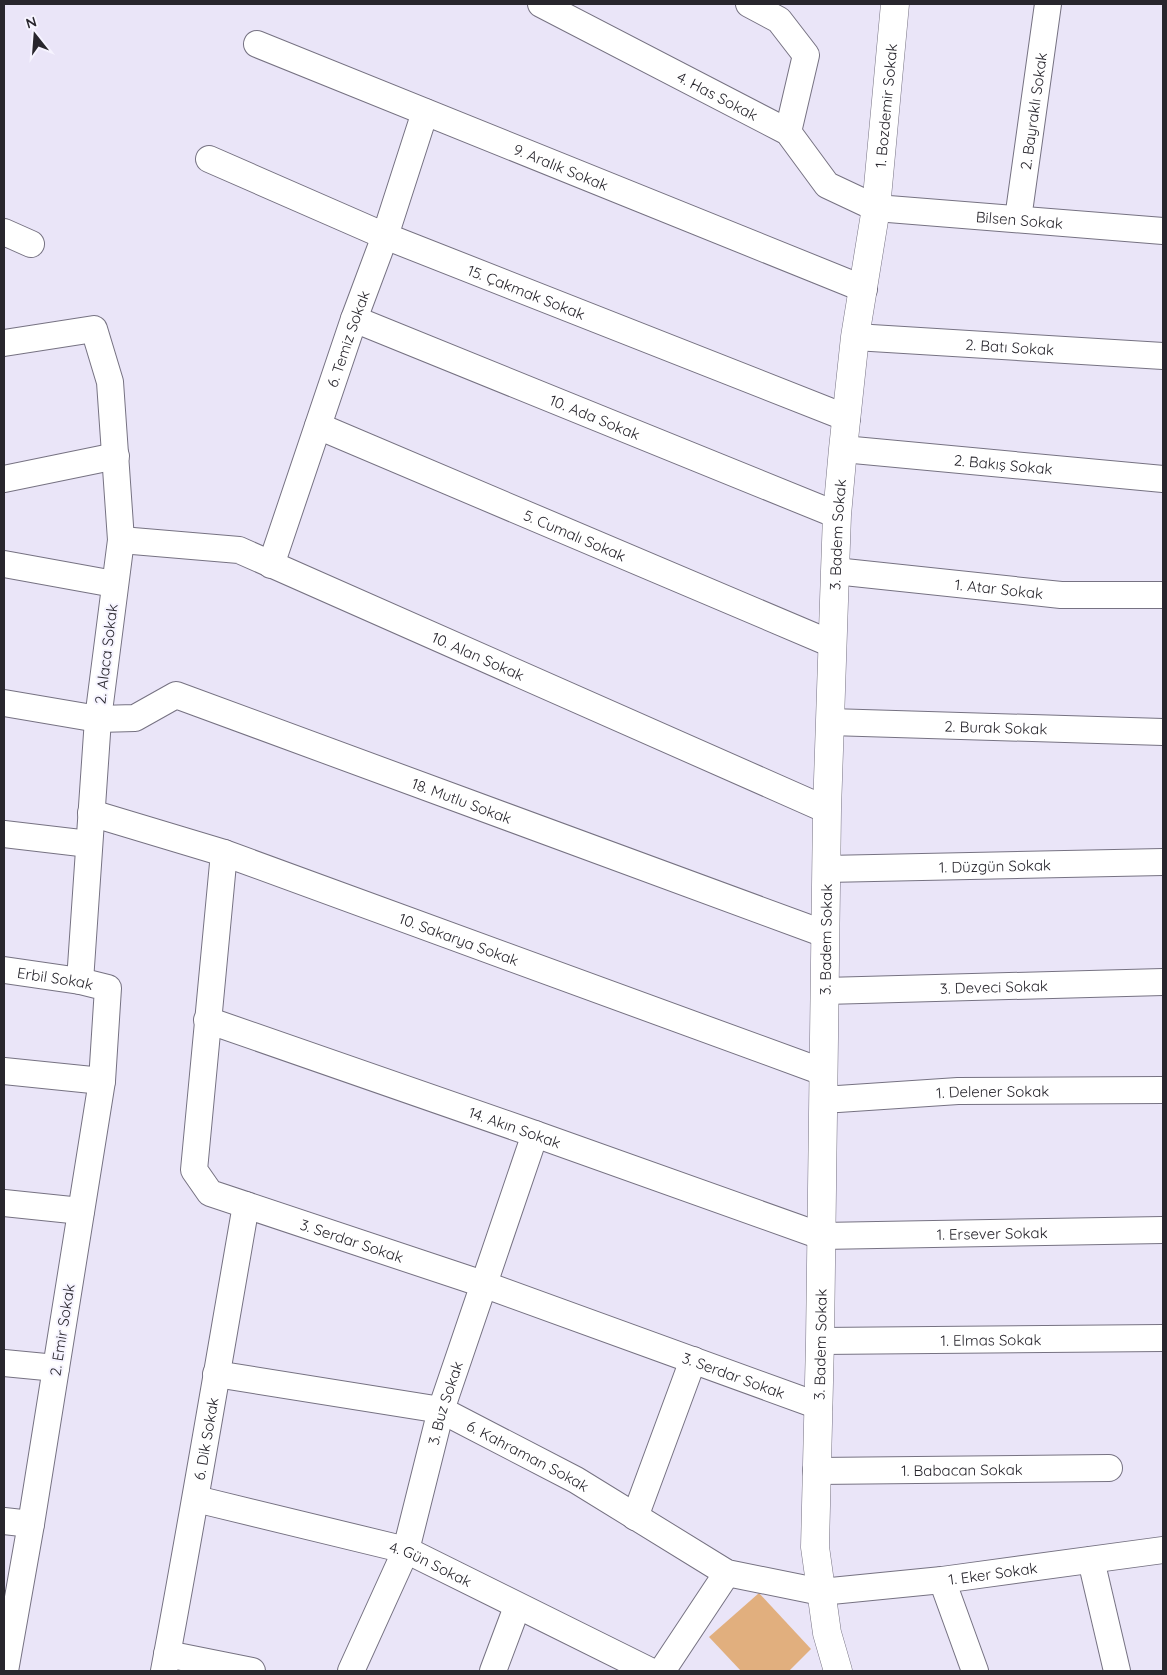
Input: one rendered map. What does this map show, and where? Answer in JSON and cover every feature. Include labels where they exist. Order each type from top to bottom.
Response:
[{"type":"street","name":"4. Has Sokak","points":[[541,4],[788,132],[827,185],[876,208]]},
{"type":"street","points":[[749,4],[779,20],[806,55],[788,132]]},
{"type":"street","name":"1. Bozdemir Sokak","points":[[876,208],[896,4]]},
{"type":"street","name":"2. Bayraklı Sokak","points":[[1018,219],[1048,4]]},
{"type":"street","name":"9. Aralık Sokak","points":[[257,44],[864,289]]},
{"type":"street","name":"6. Temiz Sokak","points":[[271,565],[354,319],[385,236],[425,112]]},
{"type":"street","name":"15. Çakmak Sokak","points":[[209,159],[385,236],[847,418]]},
{"type":"street","name":"Bilsen Sokak","points":[[876,208],[1163,231]]},
{"type":"street","name":"3. Badem Sokak","points":[[838,1671],[827,1633],[815,1547],[819,1406],[827,810],[837,515],[855,337],[876,208]]},
{"type":"street","points":[[4,232],[31,244]]},
{"type":"street","name":"10. Ada Sokak","points":[[354,319],[837,515]]},
{"type":"street","name":"2. Alaca Sokak","points":[[4,343],[94,329],[110,382],[121,540],[98,719],[80,981]]},
{"type":"street","name":"2. Batı Sokak","points":[[855,337],[1163,356]]},
{"type":"street","name":"5. Cumalı Sokak","points":[[318,426],[832,644]]},
{"type":"street","name":"2. Bakış Sokak","points":[[843,449],[1163,479]]},
{"type":"street","points":[[4,479],[116,456]]},
{"type":"street","name":"10. Alan Sokak","points":[[121,540],[239,550],[827,810]]},
{"type":"street","points":[[4,564],[114,584]]},
{"type":"street","name":"1. Atar Sokak","points":[[834,571],[1061,595],[1163,595]]},
{"type":"street","name":"18. Mutlu Sokak","points":[[4,704],[98,719],[135,718],[176,695],[825,934]]},
{"type":"street","name":"2. Burak Sokak","points":[[830,722],[1163,732]]},
{"type":"street","name":"10. Sakarya Sokak","points":[[91,813],[224,853],[823,1072]]},
{"type":"street","points":[[4,834],[89,844]]},
{"type":"street","name":"3. Serdar Sokak","points":[[224,853],[194,1170],[210,1193],[483,1284],[819,1406]]},
{"type":"street","name":"1. Düzgün Sokak","points":[[826,869],[1163,862]]},
{"type":"street","name":"Erbil Sokak","points":[[4,970],[80,981],[108,988]]},
{"type":"street","name":"3. Deveci Sokak","points":[[825,991],[1163,982]]},
{"type":"street","name":"2. Emir Sokak","points":[[5,1671],[31,1524],[102,1081],[108,988]]},
{"type":"street","name":"14. Akın Sokak","points":[[207,1020],[821,1236]]},
{"type":"street","points":[[4,1070],[102,1081]]},
{"type":"street","name":"1. Delener Sokak","points":[[823,1100],[958,1091],[1163,1090]]},
{"type":"street","name":"3. Buz Sokak","points":[[352,1671],[406,1550],[441,1410],[535,1134]]},
{"type":"street","points":[[4,1203],[81,1211]]},
{"type":"street","name":"6. Dik Sokak","points":[[166,1662],[246,1205]]},
{"type":"street","name":"1. Ersever Sokak","points":[[821,1236],[1163,1230]]},
{"type":"street","name":"1. Elmas Sokak","points":[[820,1341],[1163,1338]]},
{"type":"street","points":[[635,1517],[693,1360]]},
{"type":"street","points":[[4,1363],[56,1368]]},
{"type":"street","name":"6. Kahraman Sokak","points":[[216,1374],[441,1410],[576,1480],[726,1573],[821,1592]]},
{"type":"street","name":"1. Babacan Sokak","points":[[816,1471],[1109,1468]]},
{"type":"street","name":"4. Gün Sokak","points":[[196,1499],[406,1550],[517,1607],[650,1671]]},
{"type":"street","points":[[4,1522],[31,1524]]},
{"type":"street","name":"1. Eker Sokak","points":[[821,1592],[942,1580],[1163,1550]]},
{"type":"street","points":[[1091,1560],[1117,1671]]},
{"type":"street","points":[[662,1671],[726,1573]]},
{"type":"street","points":[[942,1580],[975,1671]]},
{"type":"street","points":[[493,1671],[517,1607]]},
{"type":"street","points":[[166,1662],[252,1671]]},
{"type":"building","points":[[759,1593],[811,1649],[789,1671],[741,1671],[709,1637]]}]
